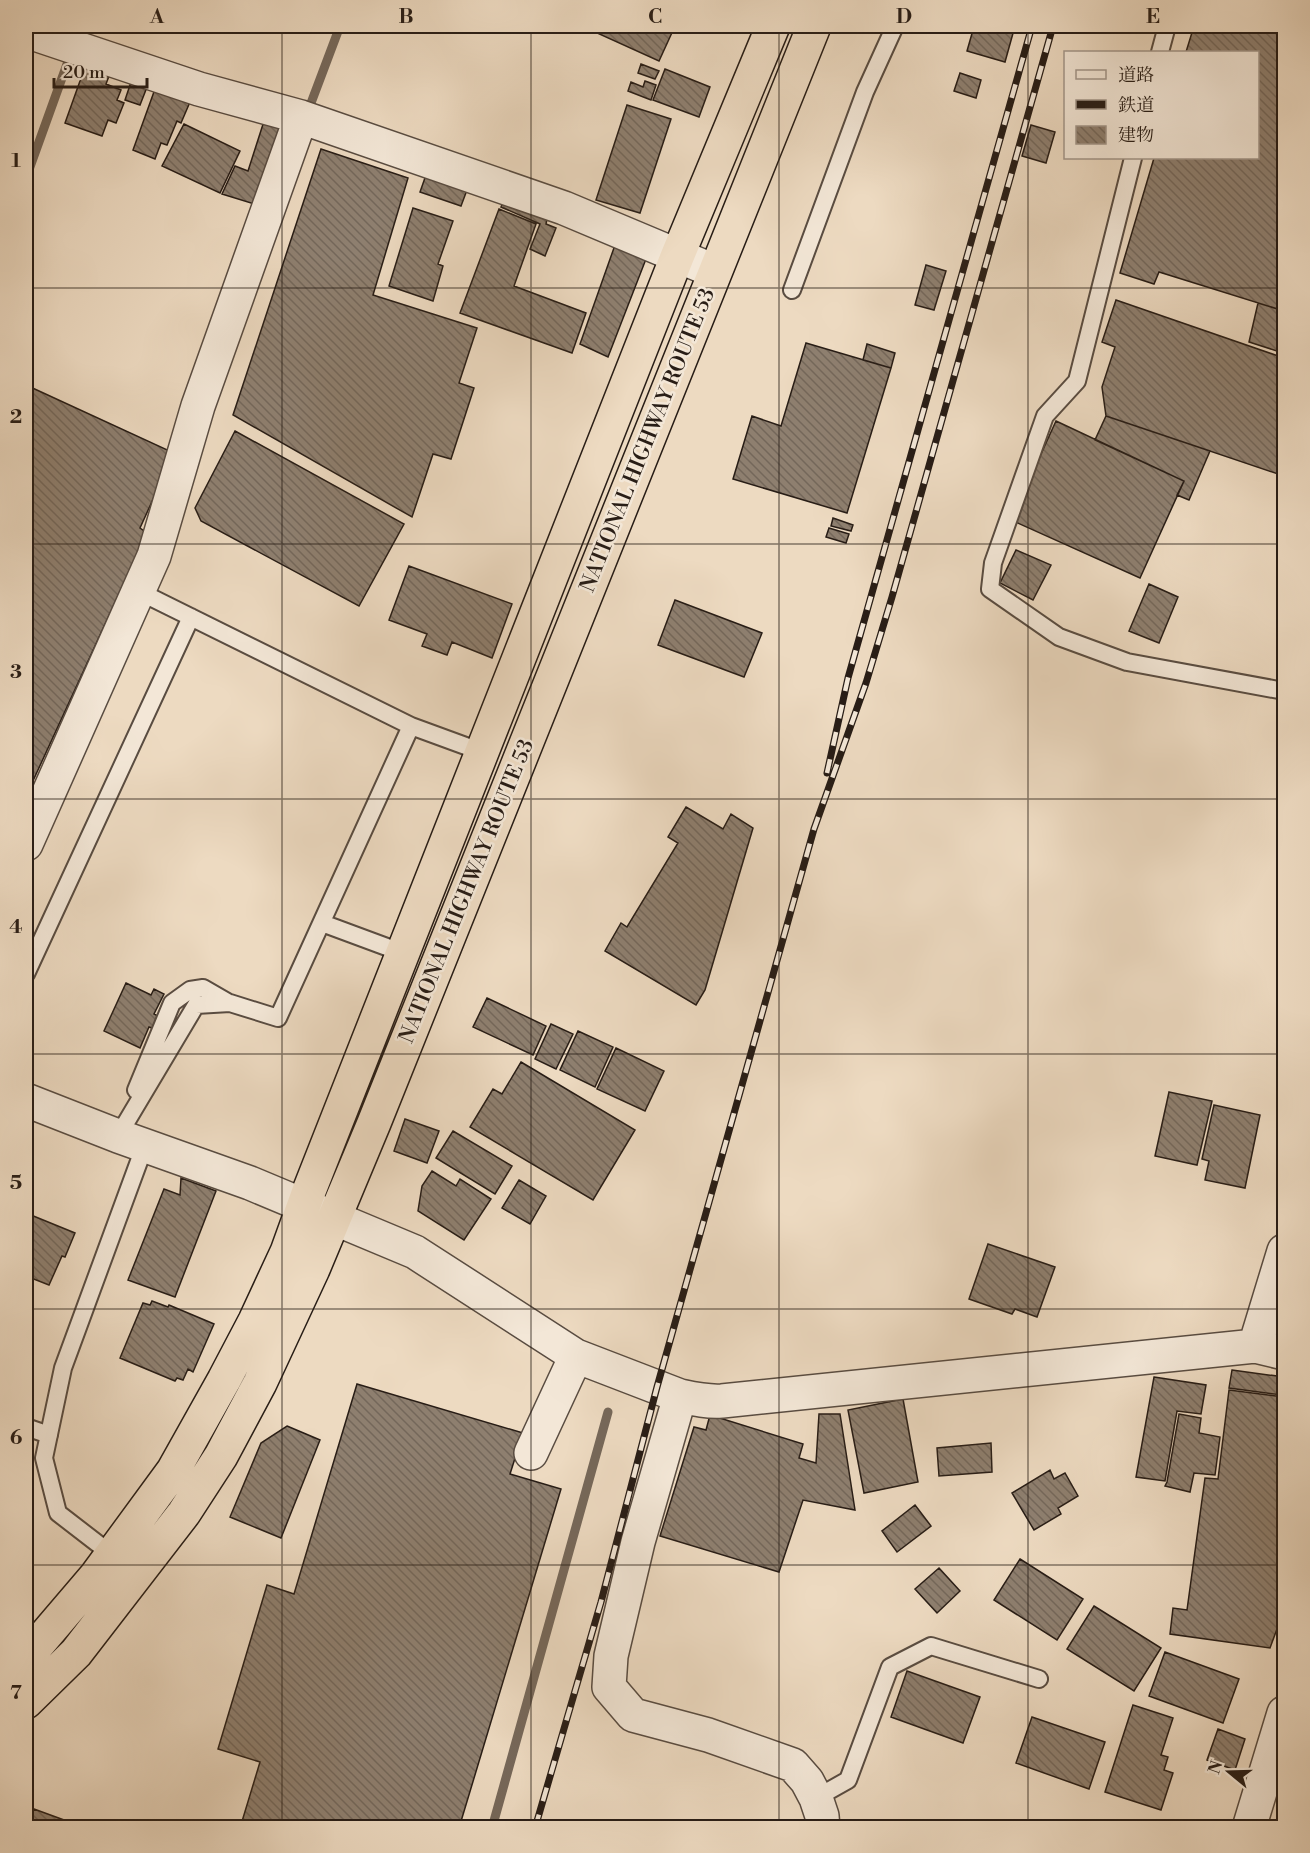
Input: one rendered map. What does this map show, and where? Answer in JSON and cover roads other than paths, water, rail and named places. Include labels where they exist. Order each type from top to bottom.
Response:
[{"type":"highway","name":"NATIONAL HIGHWAY ROUTE 53","points":[[26,1702],[76,1653],[219,1390],[255,1321],[282,1262],[677,257],[774,26]]},
{"type":"highway","name":"NATIONAL HIGHWAY ROUTE 53","points":[[30,1646],[183,1513],[221,1456],[260,1383],[313,1269],[374,1123],[814,26]]},
{"type":"street","points":[[26,31],[199,89],[302,117],[564,208],[714,271]]},
{"type":"street","points":[[26,844],[154,555],[198,406],[302,117]]},
{"type":"street","points":[[403,953],[436,965]]},
{"type":"street","points":[[26,1100],[304,1204],[414,1252],[576,1356],[680,1396],[707,1402],[1270,1349],[1284,1251]]},
{"type":"street","points":[[531,1453],[576,1356]]},
{"type":"street","points":[[680,1396],[638,1542],[611,1656],[609,1687],[633,1715],[708,1735],[793,1765],[807,1781],[820,1813]]},
{"type":"street","points":[[30,1646],[65,1664]]},
{"type":"street","points":[[1249,1827],[1284,1713]]},
{"type":"lane","points":[[792,291],[865,92],[896,26]]},
{"type":"lane","points":[[1160,51],[1167,26]]},
{"type":"lane","points":[[1133,159],[1077,381],[1046,416],[993,563],[990,589],[1059,637],[1127,662],[1284,691]]},
{"type":"lane","points":[[138,591],[411,726],[482,752]]},
{"type":"lane","points":[[26,974],[191,617]]},
{"type":"lane","points":[[125,1564],[57,1513],[44,1458],[63,1368],[132,1141],[196,1005],[230,1003],[278,1018],[411,726]]},
{"type":"lane","points":[[322,923],[403,953]]},
{"type":"lane","points":[[26,1426],[49,1436]]},
{"type":"lane","points":[[820,1813],[848,1780],[890,1667],[931,1646],[1038,1679]]},
{"type":"waterway","points":[[305,111],[308,111],[340,26]]},
{"type":"waterway","points":[[26,178],[71,53]]},
{"type":"waterway","points":[[492,1828],[608,1412]]},
{"type":"railway","points":[[827,773],[848,678],[1032,26]]},
{"type":"railway","points":[[535,1828],[601,1602],[657,1387],[814,829],[866,683],[892,597],[1053,26]]}]
